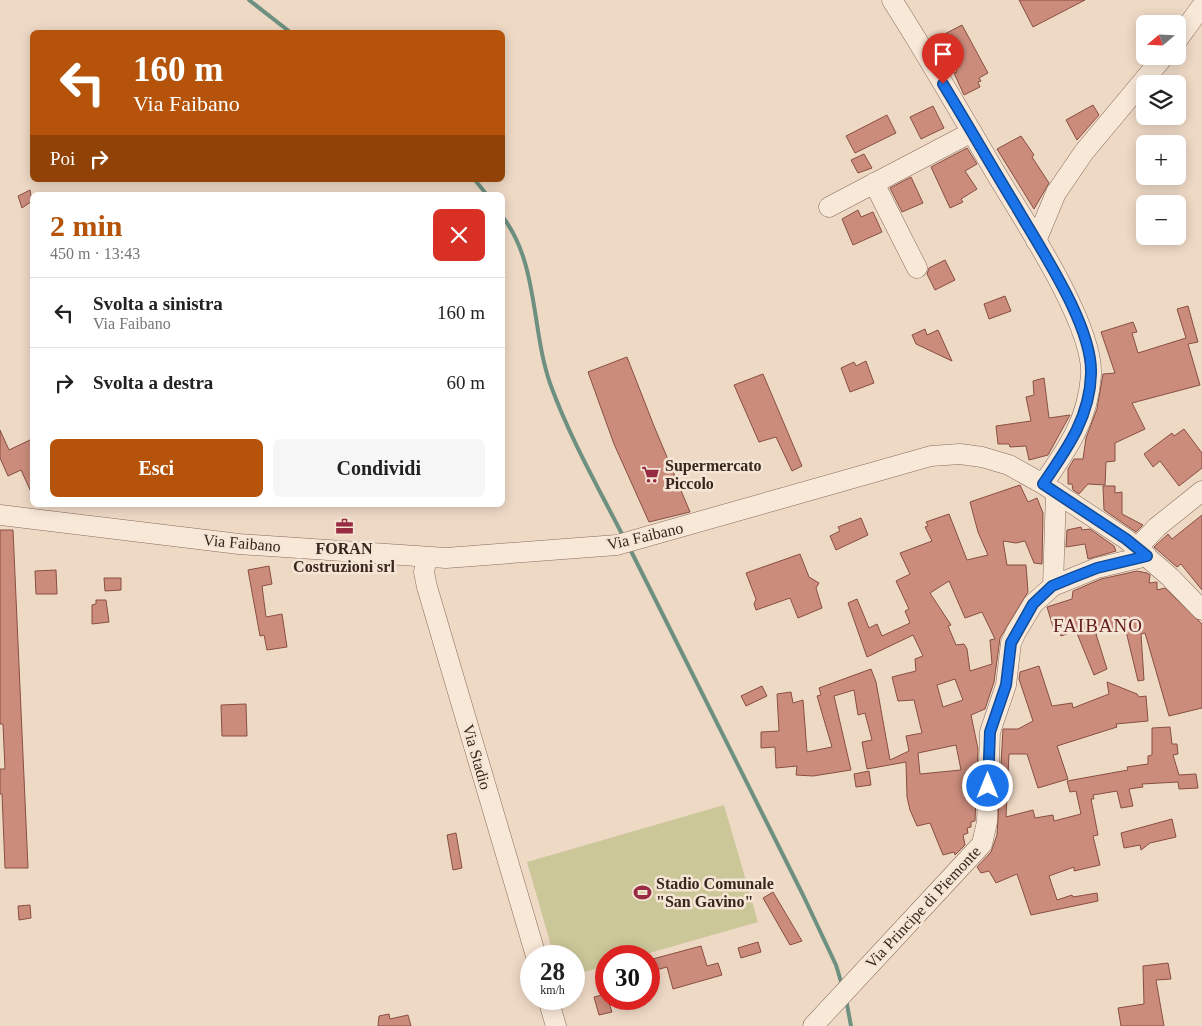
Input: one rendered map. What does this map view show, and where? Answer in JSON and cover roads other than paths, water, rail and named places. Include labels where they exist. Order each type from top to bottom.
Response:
[{"type":"street","points":[[892,0],[1036,241],[1078,320],[1089,352],[1091,374],[1084,417],[1050,488],[1052,586]]},
{"type":"street","points":[[1186,28],[1202,6]]},
{"type":"street","points":[[1036,241],[1056,193],[1084,152],[1156,65]]},
{"type":"street","points":[[830,207],[972,132]]},
{"type":"street","points":[[874,183],[918,268]]},
{"type":"street","name":"Via Faibano","points":[[0,515],[238,544],[446,558],[626,543],[931,456],[960,454],[982,457],[1009,465],[1050,488],[1142,552],[1202,610]]},
{"type":"street","points":[[1142,552],[1157,527],[1202,491]]},
{"type":"street","name":"Via Principe di Piemonte","points":[[813,1026],[982,844],[988,822],[990,732],[1006,685],[1011,643],[1033,604],[1052,586],[1142,552]]},
{"type":"street","name":"Via Stadio","points":[[427,556],[424,572],[427,587],[533,945]]},
{"type":"street","points":[[551,1010],[556,1026]]},
{"type":"waterway","points":[[249,0],[287,30]]},
{"type":"waterway","points":[[477,182],[485,192]]},
{"type":"waterway","points":[[505,221],[514,235],[528,276],[540,343],[551,386],[594,481],[623,536]]},
{"type":"waterway","points":[[629,547],[803,895],[836,965],[842,985]]},
{"type":"waterway","points":[[846,999],[851,1026]]},
{"type":"place","name":"Supermercato Piccolo","points":[[651,474]]},
{"type":"place","name":"FORAN Costruzioni srl","points":[[344,527]]},
{"type":"place","name":"Stadio Comunale \"San Gavino\"","points":[[642,892]]},
{"type":"district","name":"FAIBANO","points":[[1098,625]]}]
